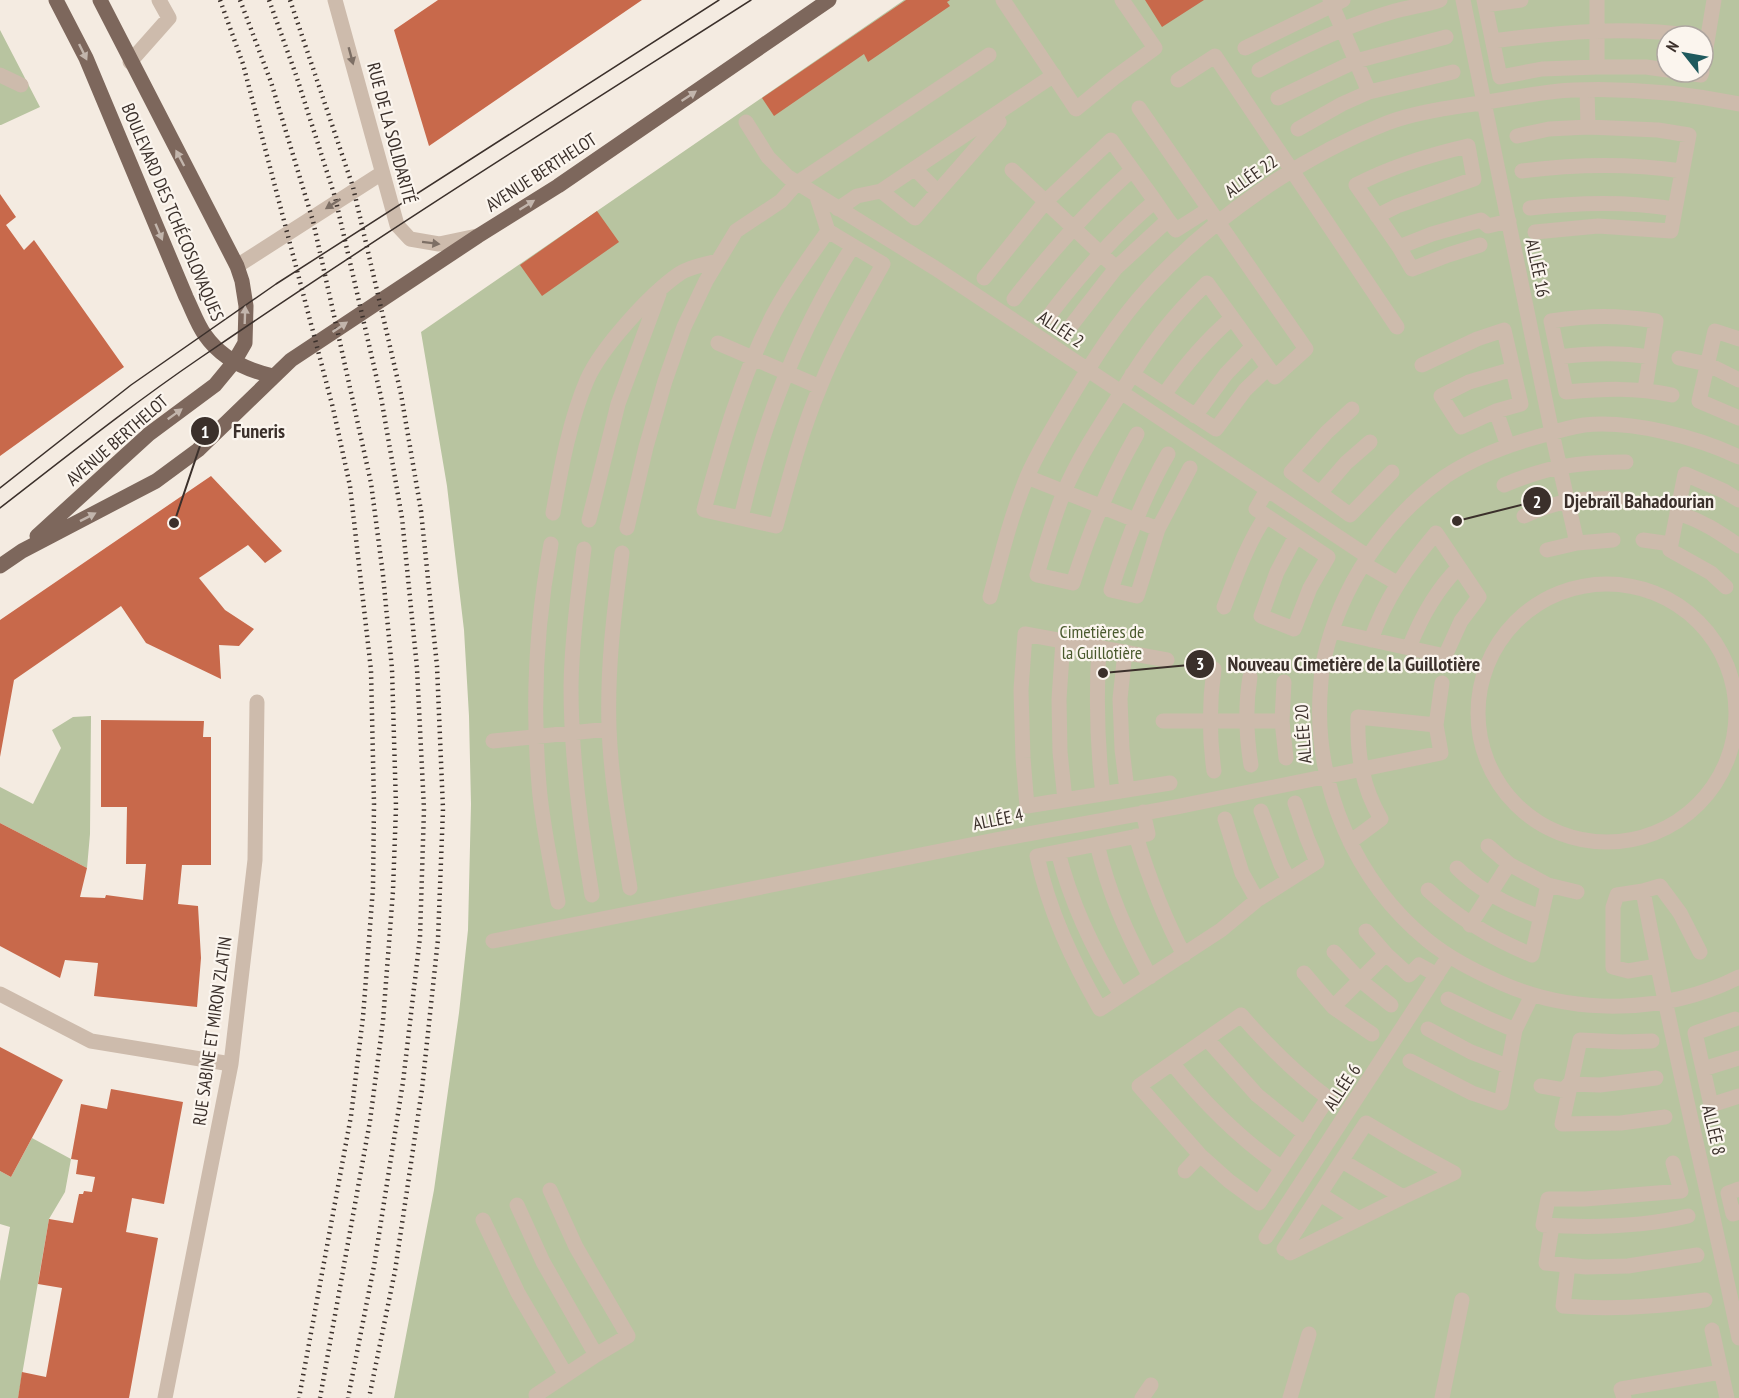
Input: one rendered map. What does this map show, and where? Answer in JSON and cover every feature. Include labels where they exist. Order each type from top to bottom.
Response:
[{"type":"main road","name":"BOULEVARD DES TCHÉCOSLOVAQUES","points":[[56,0],[86,58],[186,297],[204,334],[215,348],[234,362],[245,343],[246,306],[237,266],[100,0]]},
{"type":"main road","name":"AVENUE BERTHELOT","points":[[0,566],[22,551],[156,481],[198,450],[291,360],[558,186],[829,0]]},
{"type":"main road","points":[[234,362],[251,371],[273,376]]},
{"type":"main road","name":"AVENUE BERTHELOT","points":[[22,551],[149,434],[215,384],[234,362]]},
{"type":"street","points":[[130,62],[169,18],[159,0]]},
{"type":"street","name":"RUE DE LA SOLIDARITÉ","points":[[335,0],[398,225],[410,239],[439,244],[478,236]]},
{"type":"street","points":[[1004,0],[1076,109],[1155,48],[1122,0]]},
{"type":"street","points":[[1259,70],[1294,50],[1342,29],[1396,10],[1440,0]]},
{"type":"street","name":"ALLÉE 16","points":[[1463,0],[1552,433],[1577,543]]},
{"type":"street","points":[[1521,0],[1485,2],[1500,76],[1542,69],[1597,66],[1655,68]]},
{"type":"street","points":[[1597,0],[1597,66]]},
{"type":"street","points":[[1245,48],[1335,1],[1342,29],[1369,92]]},
{"type":"street","points":[[1705,24],[1709,1]]},
{"type":"street","points":[[1492,41],[1597,31],[1655,31]]},
{"type":"street","points":[[1278,98],[1356,61],[1446,37]]},
{"type":"street","points":[[627,528],[664,381],[684,327],[706,281],[736,231],[781,201],[798,183],[989,55]]},
{"type":"street","points":[[1178,80],[1215,56],[1397,327]]},
{"type":"street","points":[[1298,129],[1342,104],[1369,92],[1453,72]]},
{"type":"street","points":[[0,75],[21,85]]},
{"type":"street","points":[[838,209],[857,196],[881,191],[1054,75]]},
{"type":"street","points":[[1587,90],[1588,127]]},
{"type":"street","name":"ALLÉE 22","points":[[990,597],[1027,477],[1087,370],[1116,327],[1148,288],[1184,252],[1256,195],[1344,141],[1389,122],[1439,109],[1519,96],[1587,90],[1669,93],[1739,104]]},
{"type":"street","points":[[1137,434],[1119,465],[1100,506],[1073,582],[1037,575],[1065,491],[1100,423],[1147,350],[1178,311],[1207,283],[1275,377],[1306,350],[1139,108]]},
{"type":"street","points":[[881,191],[915,218],[999,122],[995,116]]},
{"type":"street","name":"ALLÉE 2","points":[[746,122],[768,157],[788,177],[935,268],[1268,490],[1397,583]]},
{"type":"street","points":[[1517,136],[1549,129],[1588,127],[1658,130],[1689,135],[1671,231],[1598,226],[1535,232]]},
{"type":"street","points":[[984,278],[1046,201],[1111,140],[1176,230],[1209,208]]},
{"type":"street","points":[[1377,216],[1397,206],[1474,179],[1468,146],[1425,156],[1382,172],[1356,185],[1412,269],[1480,245]]},
{"type":"street","points":[[937,155],[956,172]]},
{"type":"street","points":[[1522,171],[1598,164],[1642,165],[1682,171]]},
{"type":"street","points":[[915,169],[938,192]]},
{"type":"street","points":[[1012,170],[1116,268]]},
{"type":"street","points":[[1014,299],[1074,228],[1107,192],[1132,170]]},
{"type":"street","points":[[237,266],[382,173]]},
{"type":"street","points":[[817,197],[828,231],[883,264],[846,330],[820,387],[797,451],[776,526],[704,510],[718,458],[752,357],[773,314],[828,231]]},
{"type":"street","points":[[1048,317],[1101,253],[1132,220],[1155,201]]},
{"type":"street","points":[[1530,208],[1568,203],[1608,202],[1675,209]]},
{"type":"street","points":[[1070,327],[1116,268],[1139,244],[1168,220]]},
{"type":"street","points":[[1399,248],[1432,234],[1482,220],[1488,226],[1509,221]]},
{"type":"street","points":[[741,518],[750,476],[768,417],[786,372],[831,280],[853,246]]},
{"type":"street","points":[[553,513],[562,466],[588,379],[610,344],[640,309],[680,272],[718,261]]},
{"type":"street","points":[[590,520],[618,404],[660,291]]},
{"type":"street","points":[[1645,389],[1656,321],[1591,315],[1551,321],[1566,392],[1610,388],[1645,389],[1671,395]]},
{"type":"street","points":[[1164,395],[1183,368],[1214,333],[1232,318]]},
{"type":"street","points":[[1422,365],[1467,343],[1504,330],[1513,369],[1521,404],[1496,411],[1461,427],[1441,396],[1469,382],[1513,369]]},
{"type":"street","points":[[1739,339],[1715,332],[1699,401],[1739,418]]},
{"type":"street","points":[[718,343],[820,387]]},
{"type":"street","points":[[1195,416],[1226,374],[1252,346]]},
{"type":"street","points":[[1559,357],[1623,353],[1650,357]]},
{"type":"street","points":[[1679,358],[1707,364],[1739,380]]},
{"type":"street","points":[[1132,374],[1216,429],[1245,390],[1268,368]]},
{"type":"street","points":[[1352,409],[1327,432],[1291,472],[1350,515],[1392,472]]},
{"type":"street","points":[[1496,411],[1508,446]]},
{"type":"street","name":"ALLÉE 20","points":[[1738,979],[1702,993],[1664,1003],[1627,1006],[1584,1004],[1557,1001],[1521,992],[1474,971],[1449,956],[1406,921],[1387,899],[1355,853],[1326,776],[1319,726],[1323,661],[1332,631],[1352,585],[1365,560],[1388,529],[1447,475],[1508,446],[1585,425],[1625,426],[1698,440],[1739,457]]},
{"type":"street","points":[[1320,493],[1346,463],[1370,442]]},
{"type":"street","points":[[1168,454],[1151,482],[1135,520],[1111,590],[1137,596],[1158,529],[1190,468]]},
{"type":"street","points":[[1504,485],[1535,472],[1560,466],[1591,462],[1626,462]]},
{"type":"street","points":[[1726,587],[1711,573],[1670,550],[1685,474],[1739,500]]},
{"type":"street","points":[[1027,477],[1158,529]]},
{"type":"street","points":[[1288,504],[1304,482]]},
{"type":"street","points":[[1268,490],[1256,509],[1328,557],[1310,588],[1294,629],[1261,616],[1277,572],[1296,536]]},
{"type":"street","points":[[1524,516],[1546,506],[1568,500],[1618,499]]},
{"type":"street","points":[[1677,513],[1697,519],[1739,546]]},
{"type":"street","points":[[1224,607],[1257,529],[1266,516]]},
{"type":"street","points":[[1332,631],[1371,640],[1445,656],[1461,621],[1479,597],[1436,533],[1397,583],[1379,617],[1371,640]]},
{"type":"street","points":[[1547,550],[1577,543],[1613,540]]},
{"type":"street","points":[[1643,540],[1671,544]]},
{"type":"street","points":[[551,544],[542,590],[537,637],[536,736],[539,787],[558,902]]},
{"type":"street","points":[[584,549],[574,639],[573,732],[584,847],[592,895]]},
{"type":"street","points":[[622,553],[611,639],[609,729],[619,826],[630,888]]},
{"type":"street","points":[[1409,648],[1419,623],[1442,584],[1459,567]]},
{"type":"street","points":[[1595,584],[1634,586],[1660,595],[1690,613],[1717,644],[1728,667],[1736,698],[1734,738],[1724,769],[1703,800],[1682,819],[1647,837],[1614,843],[1587,841],[1546,828],[1520,810],[1501,788],[1483,751],[1477,718],[1479,690],[1490,657],[1510,628],[1536,604],[1558,593],[1595,584]]},
{"type":"street","points":[[1167,660],[1025,634],[1021,690],[1027,806],[1170,783]]},
{"type":"street","points":[[1063,641],[1059,699],[1060,752],[1065,800]]},
{"type":"street","points":[[1100,647],[1097,748],[1103,794]]},
{"type":"street","points":[[1125,652],[1120,699],[1122,749],[1127,790]]},
{"type":"street","points":[[1214,669],[1209,722],[1214,771]]},
{"type":"street","points":[[1250,677],[1246,722],[1251,765]]},
{"type":"street","points":[[1284,682],[1282,721],[1286,758]]},
{"type":"street","name":"ALLÉE 4","points":[[493,941],[1441,753],[1436,725],[1442,683]]},
{"type":"street","name":"RUE SABINE ET MIRON ZLATIN","points":[[165,1398],[231,1064],[255,860],[257,702]]},
{"type":"street","points":[[1350,842],[1381,819],[1369,799],[1361,769],[1357,744],[1358,717],[1436,725]]},
{"type":"street","points":[[1163,722],[1282,721]]},
{"type":"street","points":[[493,741],[609,729]]},
{"type":"street","points":[[1143,812],[1148,834],[1037,856],[1043,885],[1074,962],[1100,1009],[1221,930],[1257,900],[1317,862],[1295,804]]},
{"type":"street","points":[[1261,811],[1281,866],[1289,880]]},
{"type":"street","points":[[1225,819],[1242,873],[1257,900]]},
{"type":"street","points":[[1136,836],[1152,888],[1166,923],[1184,955]]},
{"type":"street","points":[[1097,844],[1105,878],[1125,931],[1150,976]]},
{"type":"street","points":[[1488,846],[1509,864],[1548,885],[1577,892]]},
{"type":"street","points":[[1058,852],[1064,877],[1082,922],[1100,961],[1120,995]]},
{"type":"street","points":[[1470,924],[1509,864]]},
{"type":"street","points":[[1457,868],[1489,894],[1514,908],[1541,917]]},
{"type":"street","points":[[1428,890],[1448,909],[1470,924],[1509,946],[1532,955],[1548,885]]},
{"type":"street","points":[[1657,966],[1628,970],[1613,967],[1613,907],[1617,895],[1660,886],[1680,913],[1700,952]]},
{"type":"street","name":"ALLÉE 8","points":[[1643,891],[1664,1003],[1701,1159],[1739,1338]]},
{"type":"street","points":[[1366,931],[1409,975],[1419,965],[1437,975]]},
{"type":"street","points":[[1334,952],[1360,980],[1391,1005]]},
{"type":"street","points":[[1333,1007],[1386,954]]},
{"type":"street","name":"ALLÉE 6","points":[[1266,1237],[1449,956]]},
{"type":"street","points":[[1304,973],[1333,1007],[1372,1034]]},
{"type":"street","points":[[0,994],[92,1041],[231,1064]]},
{"type":"street","points":[[1410,1061],[1472,1093],[1501,1103],[1515,1030],[1532,994]]},
{"type":"street","points":[[1448,999],[1515,1030]]},
{"type":"street","points":[[1241,1015],[1269,1048],[1328,1098],[1259,1203],[1200,1155],[1139,1086],[1172,1064],[1241,1015]]},
{"type":"street","points":[[1736,1019],[1695,1033],[1711,1105],[1739,1096]]},
{"type":"street","points":[[1428,1029],[1471,1052],[1508,1066]]},
{"type":"street","points":[[1207,1039],[1257,1095],[1305,1134]]},
{"type":"street","points":[[1652,1041],[1580,1040],[1562,1124],[1621,1123],[1665,1117]]},
{"type":"street","points":[[1703,1069],[1739,1058]]},
{"type":"street","points":[[1172,1064],[1231,1127],[1260,1153],[1282,1168]]},
{"type":"street","points":[[1569,1084],[1600,1085],[1656,1078]]},
{"type":"street","points":[[1540,1086],[1564,1090],[1569,1084]]},
{"type":"street","points":[[1366,1123],[1454,1173],[1287,1251],[1320,1194],[1366,1123]]},
{"type":"street","points":[[1185,1171],[1200,1155]]},
{"type":"street","points":[[1342,1161],[1403,1197]]},
{"type":"street","points":[[1673,1163],[1681,1191],[1596,1198],[1548,1199],[1543,1225],[1581,1227],[1670,1220],[1688,1216]]},
{"type":"street","points":[[1739,1189],[1728,1193],[1733,1214],[1739,1212]]},
{"type":"street","points":[[536,1395],[628,1335],[576,1247],[550,1190]]},
{"type":"street","points":[[1320,1194],[1359,1219]]},
{"type":"street","points":[[517,1205],[543,1263],[596,1355]]},
{"type":"street","points":[[483,1220],[518,1293],[566,1376]]},
{"type":"street","points":[[1552,1226],[1546,1263],[1586,1268],[1628,1266],[1697,1256]]},
{"type":"street","points":[[1568,1265],[1563,1306],[1601,1309],[1650,1307],[1705,1300]]},
{"type":"street","points":[[1442,1398],[1462,1300]]},
{"type":"street","points":[[1712,1330],[1724,1397]]},
{"type":"street","points":[[1290,1398],[1309,1334]]},
{"type":"street","points":[[1624,1398],[1621,1389],[1721,1372]]},
{"type":"street","points":[[1142,1398],[1151,1385]]},
{"type":"green space","name":"Cimetières de la Guillotière","points":[[904,0],[1739,0],[1739,1398],[394,1398],[434,1190],[459,1013],[468,930],[471,804],[469,716],[464,630],[447,486],[421,332]]},
{"type":"green space","points":[[0,30],[40,107],[1,125],[0,125]]},
{"type":"green space","points":[[91,716],[90,834],[87,868],[0,823],[0,787],[33,804],[61,748],[52,730],[73,717]]},
{"type":"green space","points":[[32,1138],[71,1159],[65,1192],[49,1219],[18,1398],[0,1398],[0,1281],[10,1227],[0,1224],[0,1171],[11,1177]]},
{"type":"building","points":[[438,0],[642,0],[429,146],[394,30]]},
{"type":"building","points":[[906,0],[950,0],[947,2],[950,6],[868,62],[864,54],[774,116],[762,98]]},
{"type":"building","points":[[1145,0],[1204,0],[1162,27]]},
{"type":"building","points":[[0,194],[16,217],[6,225],[24,250],[34,240],[124,367],[0,456]]},
{"type":"building","points":[[597,211],[619,242],[542,296],[520,265]]},
{"type":"building","points":[[211,476],[282,551],[265,563],[248,545],[199,578],[225,610],[254,629],[239,646],[219,645],[221,679],[146,643],[121,606],[14,680],[0,757],[0,620]]},
{"type":"building","points":[[101,720],[204,721],[203,737],[211,737],[211,865],[182,865],[178,904],[198,906],[201,958],[197,1007],[94,996],[98,963],[65,960],[60,978],[0,946],[0,823],[87,868],[80,897],[105,898],[106,895],[143,900],[146,864],[126,864],[127,807],[101,807]]},
{"type":"building","points":[[0,1047],[63,1080],[11,1177],[0,1171]]},
{"type":"building","points":[[111,1089],[183,1102],[164,1204],[132,1198],[126,1232],[158,1238],[129,1398],[18,1398],[22,1372],[46,1377],[62,1288],[38,1284],[49,1219],[73,1223],[79,1194],[83,1194],[84,1191],[92,1192],[95,1177],[76,1174],[78,1160],[71,1159],[81,1104],[107,1109]]},
{"type":"tram line","points":[[0,488],[131,385],[276,284],[719,0]]},
{"type":"tram line","points":[[0,508],[149,394],[336,266],[751,0]]},
{"type":"railway","points":[[220,0],[243,64],[333,408],[350,486],[371,670],[373,888],[363,1017],[351,1116],[299,1398]]},
{"type":"railway","points":[[240,0],[271,82],[313,221],[371,483],[392,669],[396,807],[393,891],[383,1021],[370,1121],[320,1398]]},
{"type":"railway","points":[[269,0],[335,197],[381,397],[402,518],[417,668],[424,809],[420,937],[403,1082],[374,1266],[348,1398]]},
{"type":"railway","points":[[290,0],[353,187],[401,394],[421,511],[437,666],[443,809],[438,939],[422,1089],[395,1271],[369,1398]]},
{"type":"place","name":"Djebraïl Bahadourian","points":[[1457,521]]},
{"type":"place","name":"Funeris","points":[[174,523]]},
{"type":"place","name":"Nouveau Cimetière de la Guillotière","points":[[1103,673]]}]
